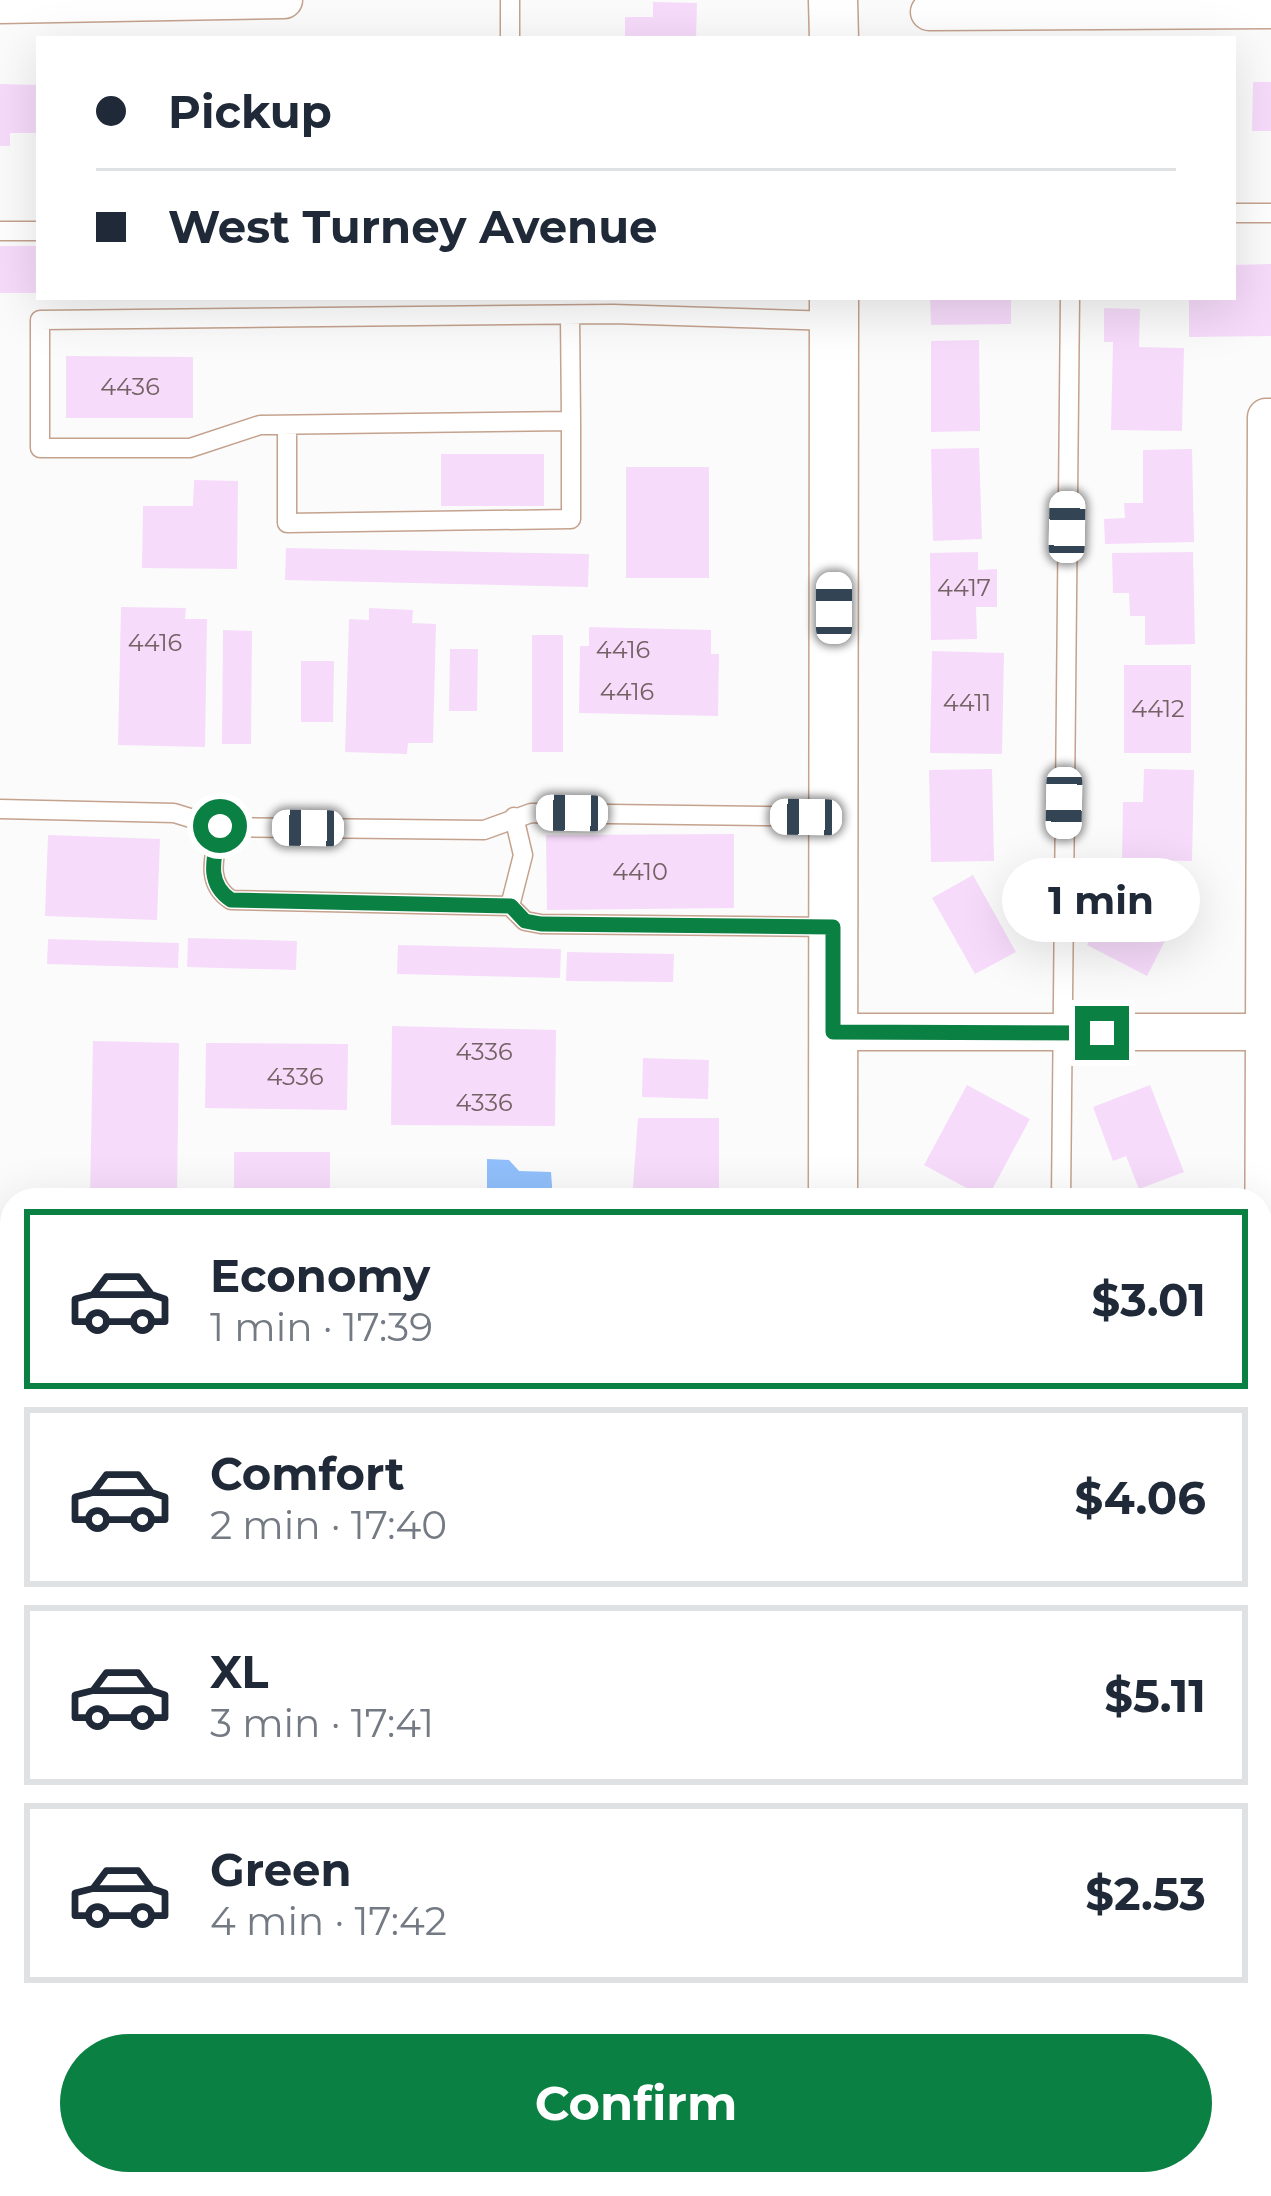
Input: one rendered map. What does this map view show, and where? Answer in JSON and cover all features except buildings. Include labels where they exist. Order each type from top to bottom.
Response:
[{"type":"main road","points":[[833,0],[834,36]]},
{"type":"main road","points":[[833,1188],[834,309]]},
{"type":"street","points":[[0,5],[284,0]]},
{"type":"street","points":[[929,12],[1271,10]]},
{"type":"street","points":[[1267,1188],[1269,417]]},
{"type":"street","points":[[833,1032],[1268,1032]]},
{"type":"lane","points":[[510,0],[510,36]]},
{"type":"lane","points":[[1236,213],[1271,213]]},
{"type":"lane","points":[[0,231],[36,231]]},
{"type":"lane","points":[[1061,1188],[1070,300]]},
{"type":"lane","points":[[571,421],[260,425],[190,448],[40,448],[40,320],[834,309]]},
{"type":"lane","points":[[287,424],[287,523],[571,519],[570,315]]},
{"type":"lane","points":[[0,809],[174,813],[220,826],[484,830],[531,813],[833,817]]},
{"type":"lane","points":[[511,906],[523,855],[514,817]]},
{"type":"lane","points":[[220,826],[212,872],[220,892],[231,900],[511,906],[525,921],[541,924],[833,927]]},
{"type":"water","points":[[487,1159],[509,1160],[519,1171],[551,1172],[552,1188],[487,1188]]},
{"type":"route","points":[[220,826],[212,872],[220,892],[231,900],[511,906],[525,921],[541,924],[833,927],[833,1032],[1102,1033]]}]
